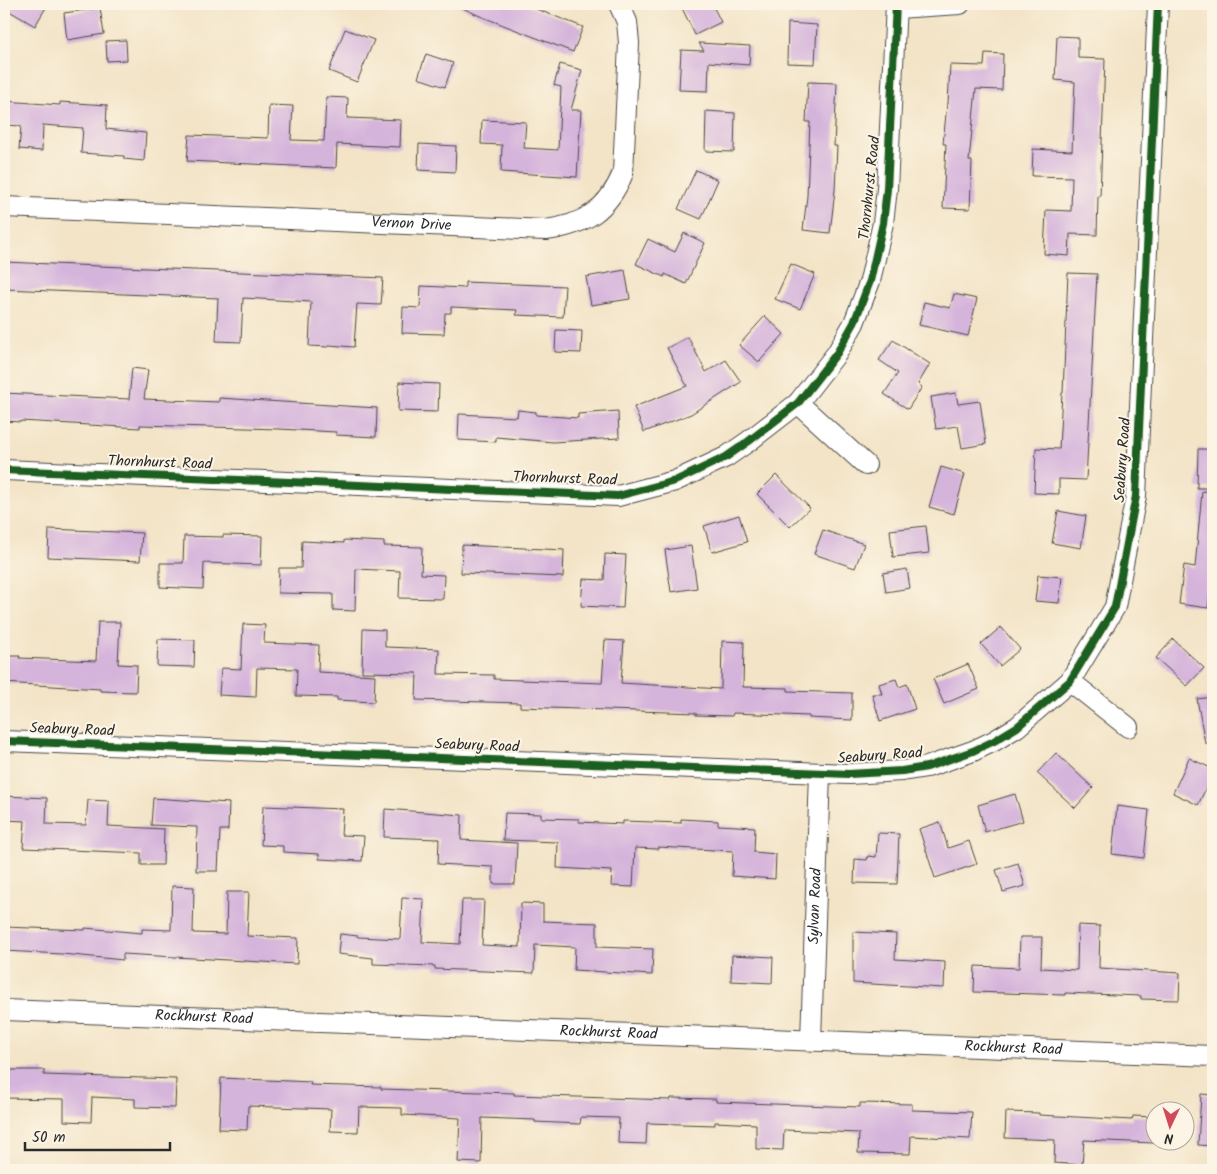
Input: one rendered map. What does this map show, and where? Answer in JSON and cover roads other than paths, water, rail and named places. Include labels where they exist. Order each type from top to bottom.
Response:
[{"type":"street","name":"Vernon Drive","points":[[4,207],[546,230],[562,228],[584,220],[596,212],[617,188],[622,173],[630,43],[627,22],[619,4]]},
{"type":"street","points":[[896,6],[960,4]]},
{"type":"street","name":"Seabury Road","points":[[4,741],[848,774],[902,771],[927,767],[994,742],[1017,727],[1070,682],[1115,607],[1136,496],[1158,4]]},
{"type":"street","name":"Thornhurst Road","points":[[4,470],[618,496],[675,481],[701,470],[750,441],[798,403],[836,353],[854,323],[870,281],[884,223],[896,6]]},
{"type":"street","points":[[798,403],[866,465]]},
{"type":"street","points":[[1070,682],[1128,727]]},
{"type":"street","name":"Sylvan Road","points":[[811,1040],[820,773]]},
{"type":"street","name":"Rockhurst Road","points":[[4,1010],[1213,1056]]}]
